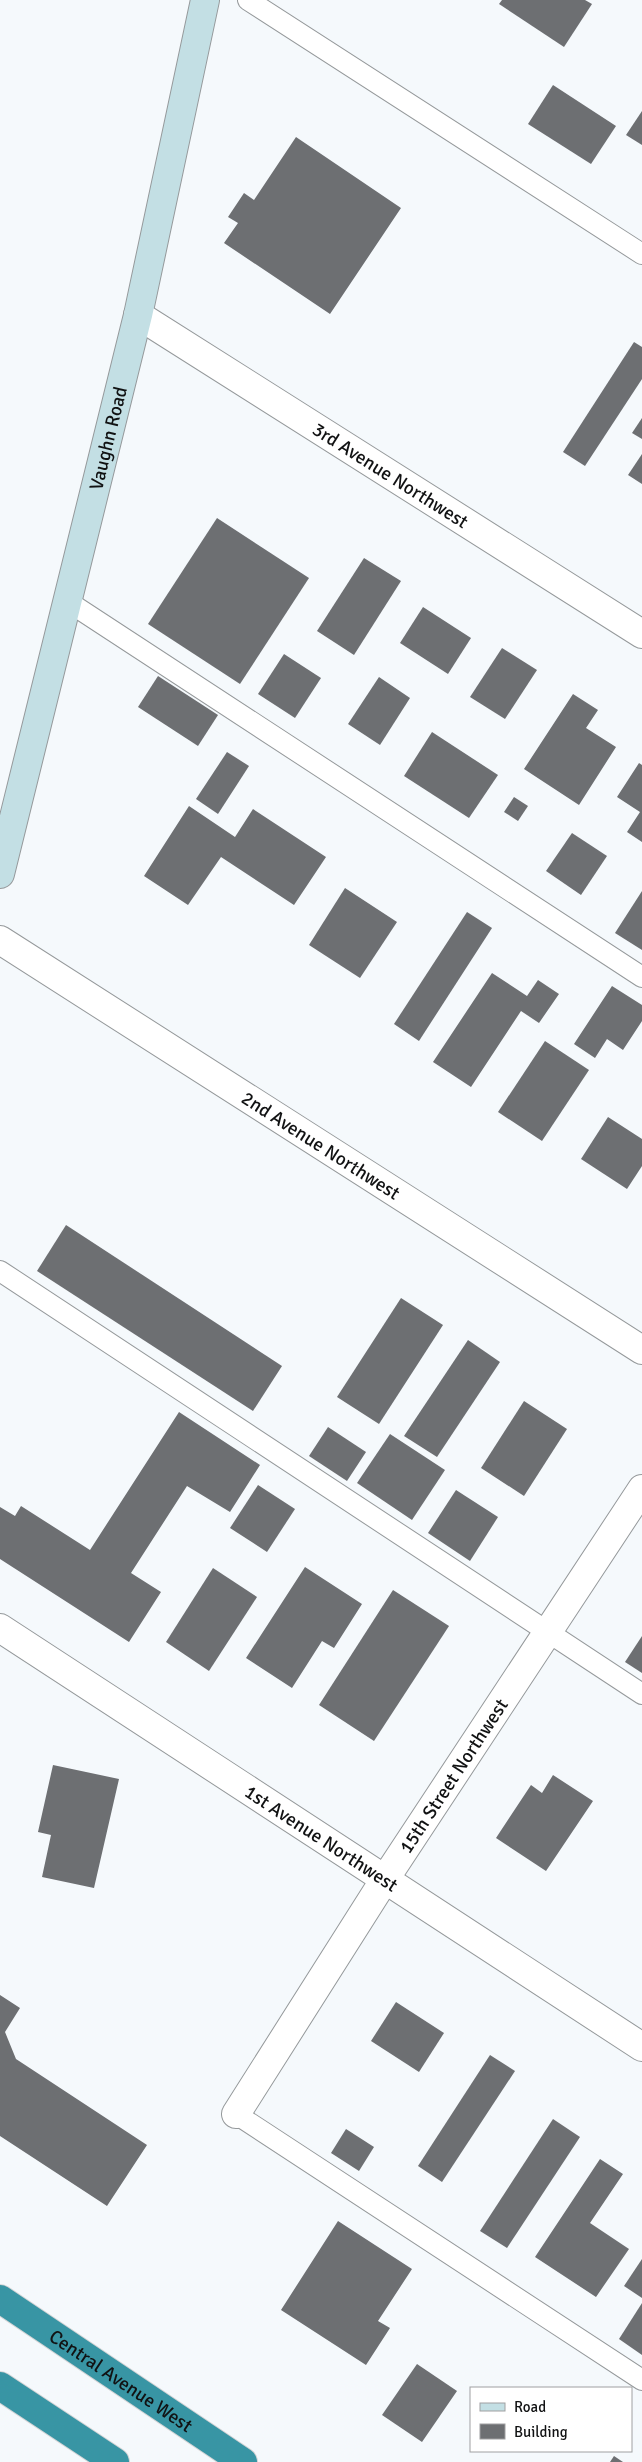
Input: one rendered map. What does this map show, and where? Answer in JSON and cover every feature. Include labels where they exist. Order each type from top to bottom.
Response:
[{"type":"highway","name":"Central Avenue West","points":[[0,2299],[243,2462]]},
{"type":"highway","points":[[0,2381],[37,2410]]},
{"type":"highway","points":[[0,2386],[115,2462]]},
{"type":"main road","name":"Vaughn Road","points":[[0,874],[138,315],[205,0]]},
{"type":"street","name":"3rd Avenue Northwest","points":[[138,315],[642,634]]},
{"type":"street","name":"2nd Avenue Northwest","points":[[0,940],[642,1350]]},
{"type":"street","name":"15th Street Northwest","points":[[236,2114],[385,1879],[642,1489]]},
{"type":"street","name":"1st Avenue Northwest","points":[[0,1628],[642,2047]]},
{"type":"lane","points":[[248,0],[642,254]]},
{"type":"lane","points":[[67,601],[642,977]]},
{"type":"lane","points":[[0,1271],[642,1694]]},
{"type":"lane","points":[[236,2114],[642,2380]]},
{"type":"building","points":[[502,0],[585,0],[592,4],[564,47],[499,4]]},
{"type":"building","points":[[553,85],[616,126],[591,164],[528,124]]},
{"type":"building","points":[[642,111],[642,145],[626,135]]},
{"type":"building","points":[[296,137],[401,208],[330,314],[224,243],[238,223],[228,217],[244,193],[254,200]]},
{"type":"building","points":[[634,342],[642,347],[642,379],[585,466],[563,452]]},
{"type":"building","points":[[642,418],[642,439],[632,433]]},
{"type":"building","points":[[642,454],[642,484],[628,475]]},
{"type":"building","points":[[217,518],[309,578],[240,684],[148,624]]},
{"type":"building","points":[[364,558],[401,581],[354,655],[317,631]]},
{"type":"building","points":[[423,607],[471,638],[448,674],[400,643]]},
{"type":"building","points":[[502,648],[537,670],[505,719],[470,697]]},
{"type":"building","points":[[284,654],[321,678],[295,718],[258,694]]},
{"type":"building","points":[[158,676],[218,715],[198,746],[138,707]]},
{"type":"building","points":[[379,677],[410,698],[380,745],[348,724]]},
{"type":"building","points":[[573,694],[598,710],[586,728],[616,747],[579,805],[524,769]]},
{"type":"building","points":[[432,732],[498,775],[469,818],[404,776]]},
{"type":"building","points":[[227,752],[249,766],[218,814],[196,799]]},
{"type":"building","points":[[639,763],[642,765],[642,842],[627,832],[640,812],[617,797]]},
{"type":"building","points":[[514,797],[528,806],[518,821],[504,812]]},
{"type":"building","points":[[189,806],[235,837],[253,809],[326,857],[294,905],[221,857],[188,905],[144,876]]},
{"type":"building","points":[[572,833],[607,856],[581,895],[546,871]]},
{"type":"building","points":[[345,888],[397,922],[360,978],[309,945]]},
{"type":"building","points":[[642,891],[642,950],[615,933]]},
{"type":"building","points":[[467,912],[492,928],[419,1041],[394,1024]]},
{"type":"building","points":[[492,973],[527,996],[538,980],[559,994],[539,1023],[521,1011],[471,1087],[433,1062]]},
{"type":"building","points":[[612,986],[642,1005],[642,1021],[623,1050],[607,1039],[595,1058],[574,1044]]},
{"type":"building","points":[[545,1041],[589,1070],[542,1141],[498,1112]]},
{"type":"building","points":[[608,1117],[642,1139],[642,1166],[627,1189],[581,1159]]},
{"type":"building","points":[[66,1225],[282,1366],[253,1411],[37,1271]]},
{"type":"building","points":[[401,1298],[443,1325],[379,1424],[337,1397]]},
{"type":"building","points":[[468,1340],[500,1362],[437,1457],[404,1436]]},
{"type":"building","points":[[524,1401],[567,1429],[524,1496],[481,1468]]},
{"type":"building","points":[[179,1412],[260,1465],[230,1512],[187,1486],[131,1573],[161,1592],[129,1642],[0,1559],[0,1507],[15,1516],[21,1506],[90,1550]]},
{"type":"building","points":[[328,1427],[366,1452],[347,1481],[309,1456]]},
{"type":"building","points":[[390,1434],[445,1470],[412,1520],[357,1483]]},
{"type":"building","points":[[258,1485],[295,1509],[267,1552],[230,1528]]},
{"type":"building","points":[[456,1490],[498,1517],[470,1561],[428,1533]]},
{"type":"building","points":[[305,1567],[362,1604],[334,1648],[322,1641],[292,1688],[246,1658]]},
{"type":"building","points":[[213,1568],[257,1597],[209,1671],[166,1642]]},
{"type":"building","points":[[393,1590],[449,1626],[374,1741],[319,1705]]},
{"type":"building","points":[[642,1636],[642,1673],[625,1662]]},
{"type":"building","points":[[53,1765],[119,1779],[94,1888],[42,1877],[51,1835],[38,1832]]},
{"type":"building","points":[[553,1775],[593,1801],[546,1871],[496,1838],[531,1785],[542,1793]]},
{"type":"building","points":[[0,1995],[20,2008],[5,2032],[16,2059],[147,2145],[107,2206],[0,2136]]},
{"type":"building","points":[[396,2002],[444,2033],[419,2072],[371,2041]]},
{"type":"building","points":[[490,2055],[515,2071],[442,2182],[418,2166]]},
{"type":"building","points":[[553,2119],[580,2137],[507,2248],[480,2231]]},
{"type":"building","points":[[346,2129],[374,2147],[359,2171],[331,2153]]},
{"type":"building","points":[[600,2159],[623,2174],[590,2223],[629,2249],[596,2297],[535,2257]]},
{"type":"building","points":[[338,2221],[412,2269],[378,2321],[390,2328],[366,2365],[281,2310]]},
{"type":"building","points":[[642,2259],[642,2298],[624,2286]]},
{"type":"building","points":[[642,2303],[642,2355],[619,2339]]},
{"type":"building","points":[[417,2364],[457,2391],[422,2442],[382,2415]]},
{"type":"building","points":[[614,2456],[623,2462],[610,2462]]}]
